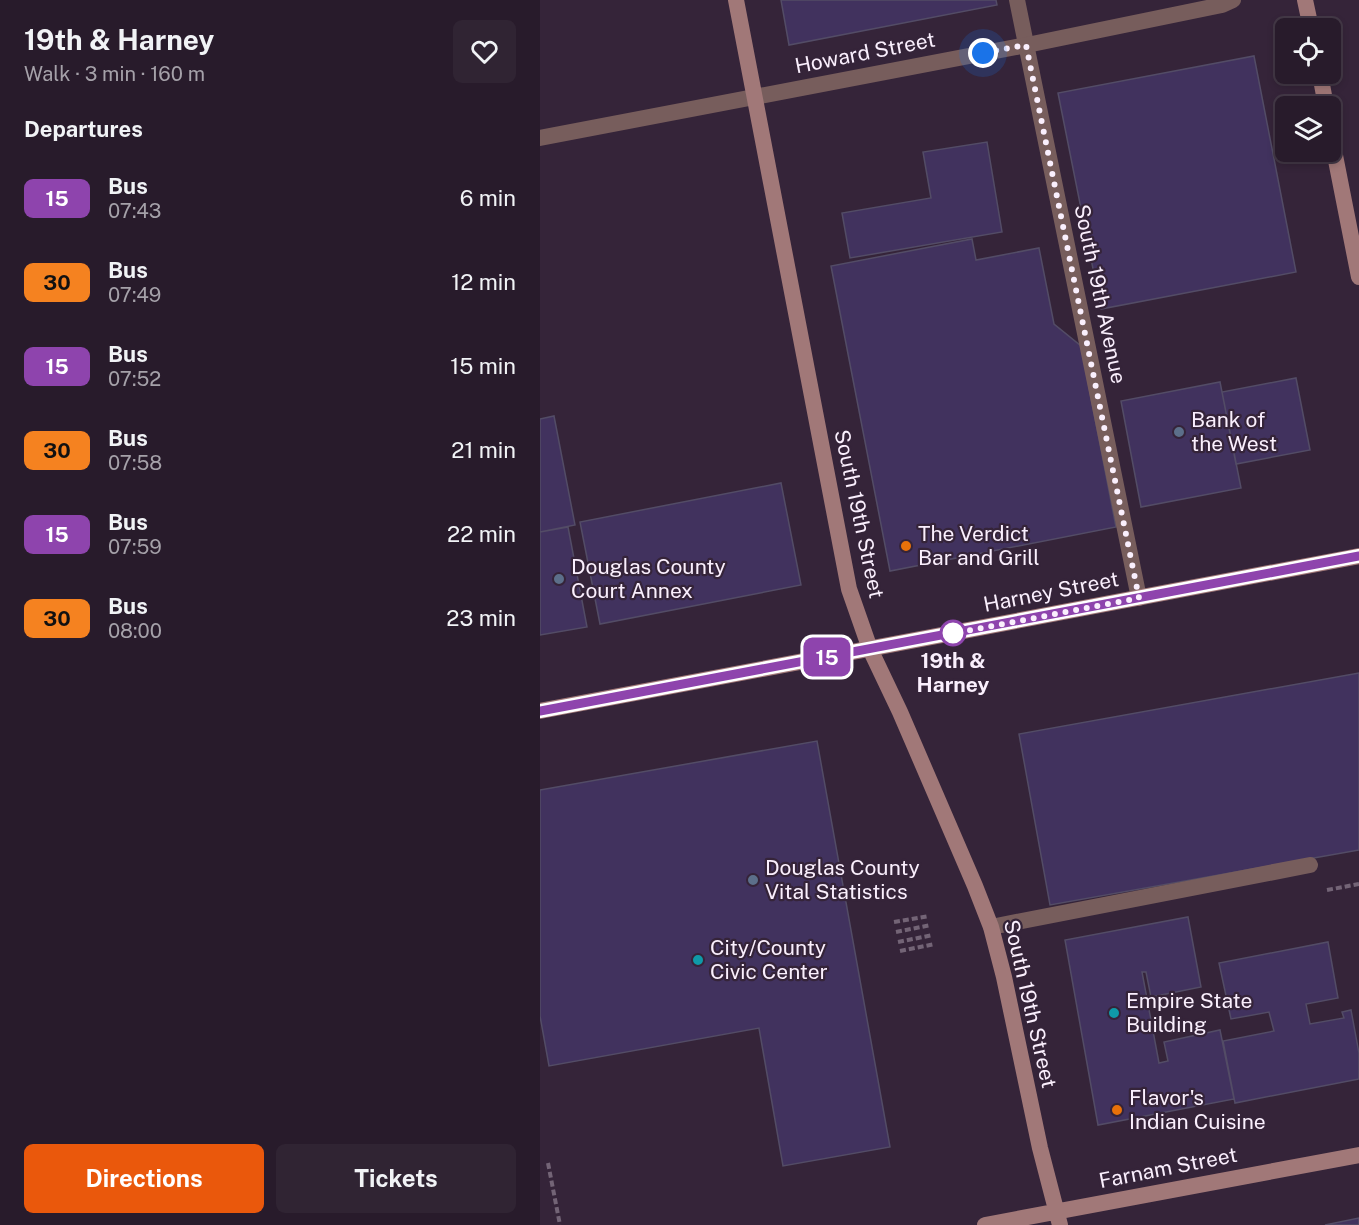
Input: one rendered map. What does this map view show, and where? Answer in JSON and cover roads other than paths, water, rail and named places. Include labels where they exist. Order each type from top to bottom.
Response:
[{"type":"main road","name":"South 19th Street","points":[[736,0],[849,589],[870,649],[900,712],[991,927],[1003,970],[1040,1148],[1059,1218]]},
{"type":"main road","points":[[1305,0],[1309,18]]},
{"type":"main road","points":[[1336,162],[1359,277]]},
{"type":"main road","name":"Harney Street","points":[[540,711],[1359,556]]},
{"type":"main road","name":"Farnam Street","points":[[985,1225],[1059,1218],[1359,1155]]},
{"type":"street","name":"South 19th Avenue","points":[[1017,0],[1139,598]]},
{"type":"street","name":"Howard Street","points":[[540,138],[1026,45],[1222,5],[1233,0]]},
{"type":"street","points":[[991,927],[1310,865]]},
{"type":"place","name":"Bank of the West","points":[[1179,432]]},
{"type":"place","name":"The Verdict Bar and Grill","points":[[906,546]]},
{"type":"place","name":"Douglas County Court Annex","points":[[559,579]]},
{"type":"place","name":"19th & Harney","points":[[953,633]]},
{"type":"place","name":"Douglas County Vital Statistics","points":[[753,880]]},
{"type":"place","name":"City/County Civic Center","points":[[698,960]]},
{"type":"place","name":"Empire State Building","points":[[1114,1013]]},
{"type":"place","name":"Flavor's Indian Cuisine","points":[[1117,1110]]}]
